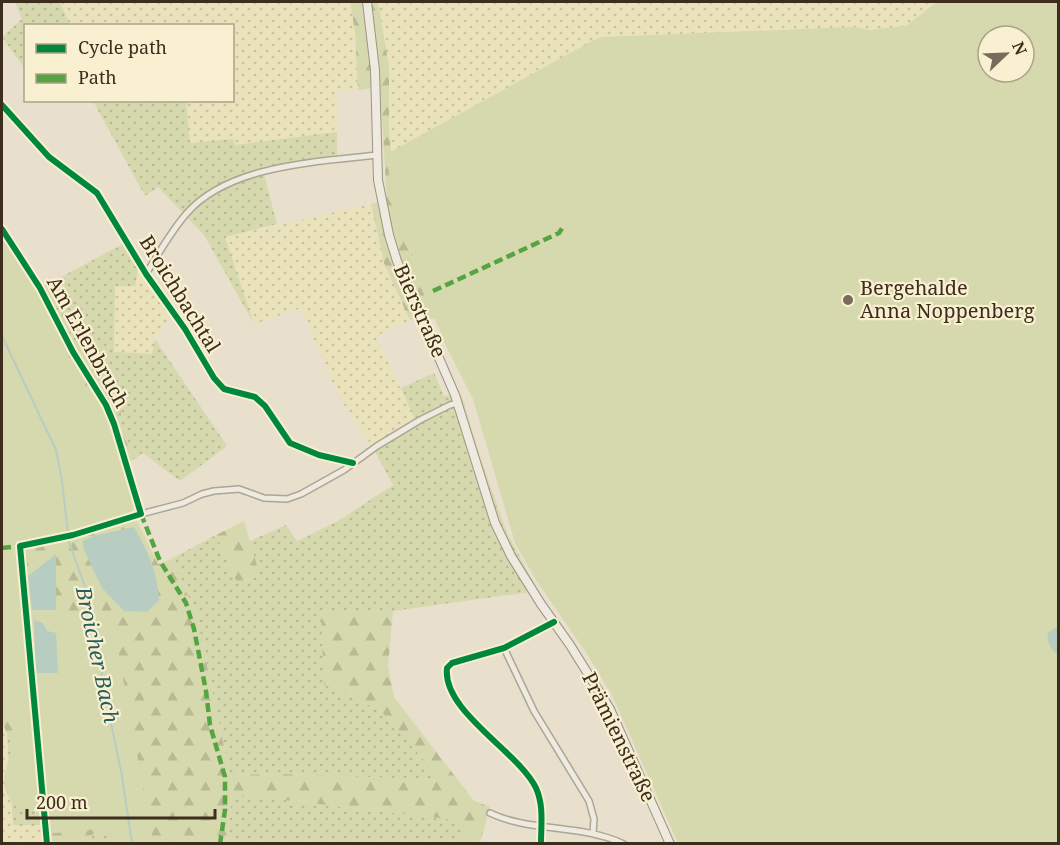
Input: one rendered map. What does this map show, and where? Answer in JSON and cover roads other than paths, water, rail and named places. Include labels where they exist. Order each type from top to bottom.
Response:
[{"type":"main road","name":"Bierstraße","points":[[367,2],[375,70],[377,155],[382,206],[392,244],[411,296],[458,403],[495,523],[516,565],[541,604]]},
{"type":"main road","name":"Prämienstraße","points":[[541,604],[610,709],[670,843]]},
{"type":"street","name":"Broichbachtal","points":[[2,105],[49,157],[97,193],[146,274],[185,329],[214,378],[224,389],[255,398],[265,406],[290,443],[319,455],[353,463]]},
{"type":"street","points":[[146,274],[172,231],[188,211],[225,184],[266,170],[377,155]]},
{"type":"street","name":"Am Erlenbruch","points":[[2,229],[40,288],[73,352],[106,405],[114,424],[141,514]]},
{"type":"street","points":[[47,843],[20,546],[73,535],[183,503],[214,491],[239,489],[264,498],[286,499],[301,494],[420,420],[458,403]]},
{"type":"street","points":[[541,843],[540,801],[531,778],[465,711],[446,676],[447,668],[452,663],[504,648],[554,621]]},
{"type":"street","points":[[504,648],[534,711],[589,801],[594,819],[593,833]]},
{"type":"street","points":[[490,813],[508,819],[593,833],[624,843]]},
{"type":"waterway","name":"Broicher Bach","points":[[2,336],[56,450],[69,542],[90,601],[132,844]]},
{"type":"place","name":"Bergehalde Anna Noppenberg","points":[[848,300]]}]
